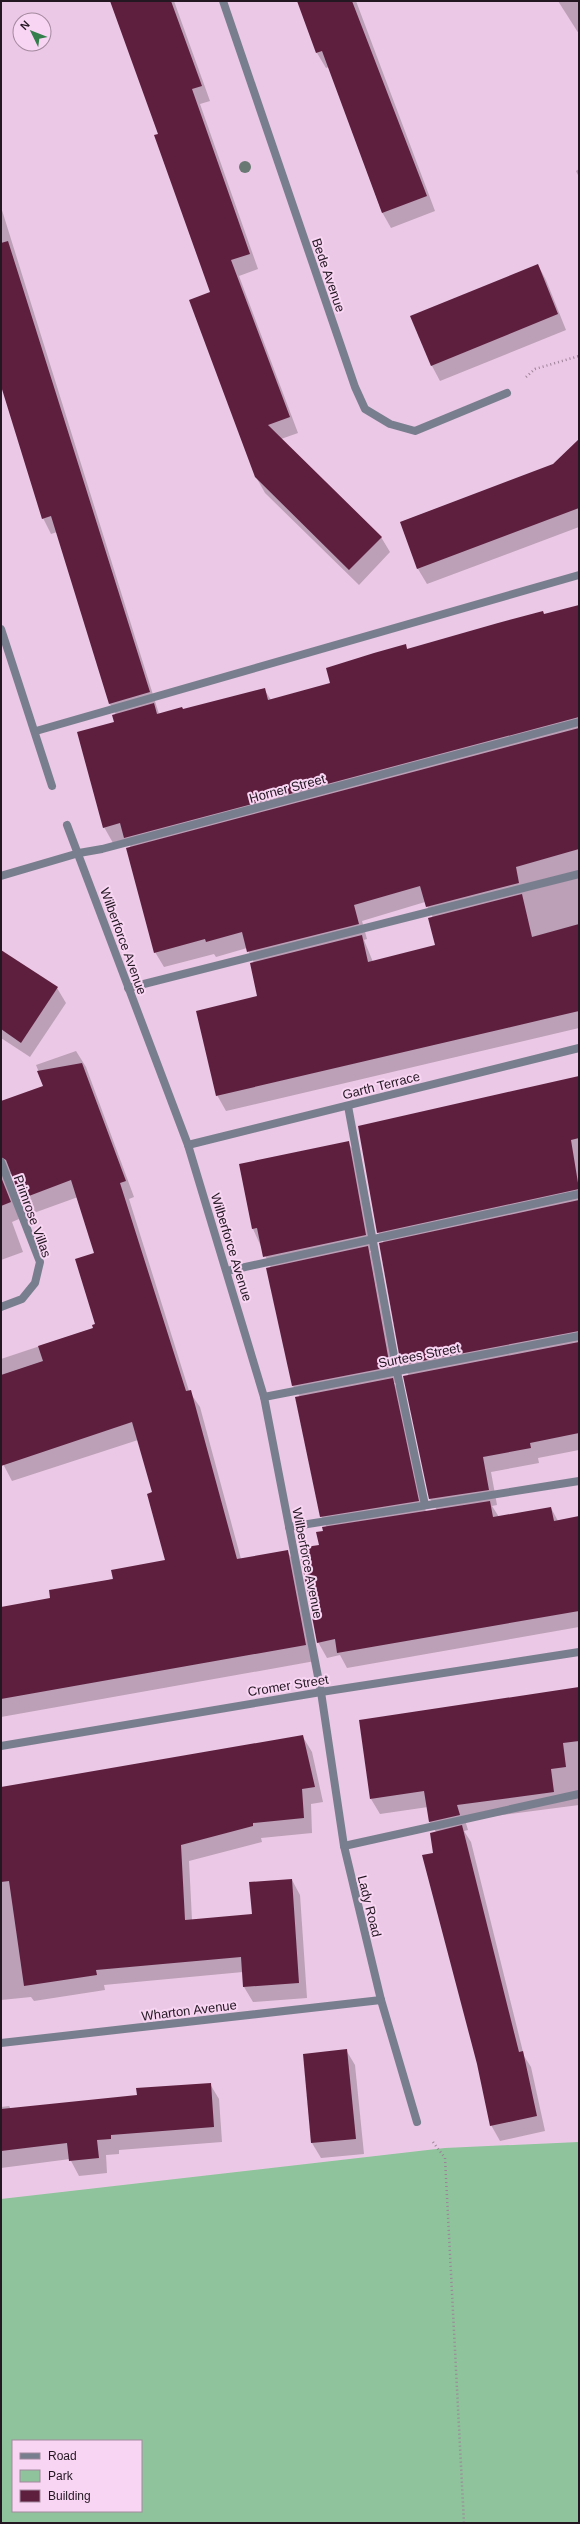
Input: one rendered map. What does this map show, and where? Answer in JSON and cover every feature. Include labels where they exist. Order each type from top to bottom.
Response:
[{"type":"street","name":"Bede Avenue","points":[[223,1],[350,372],[365,409],[390,424],[415,431],[507,393]]},
{"type":"street","points":[[36,730],[579,575]]},
{"type":"street","points":[[1,629],[36,730],[52,786]]},
{"type":"street","name":"Horner Street","points":[[1,876],[78,853],[102,849],[579,722]]},
{"type":"street","name":"Wilberforce Avenue","points":[[67,826],[188,1145],[227,1271],[264,1398],[321,1692]]},
{"type":"street","points":[[128,988],[579,874]]},
{"type":"street","name":"Garth Terrace","points":[[188,1145],[579,1048]]},
{"type":"street","points":[[348,1106],[397,1372],[425,1505]]},
{"type":"street","name":"Primrose Villas","points":[[1,1162],[40,1262],[36,1283],[22,1299],[1,1306]]},
{"type":"street","points":[[227,1271],[579,1194]]},
{"type":"street","name":"Surtees Street","points":[[264,1398],[579,1336]]},
{"type":"street","points":[[289,1527],[579,1481]]},
{"type":"street","name":"Cromer Street","points":[[1,1746],[321,1692],[579,1652]]},
{"type":"street","name":"Lady Road","points":[[321,1692],[344,1846],[381,2000],[417,2122]]},
{"type":"street","points":[[344,1846],[579,1794]]},
{"type":"street","name":"Wharton Avenue","points":[[1,2044],[381,2000]]},
{"type":"path","points":[[507,393],[535,369],[579,356]]},
{"type":"path","points":[[417,2122],[445,2158],[464,2523]]},
{"type":"green space","points":[[579,2142],[579,2523],[1,2523],[1,2199],[445,2148]]},
{"type":"building","points":[[110,1],[171,1],[202,86],[192,89],[250,254],[231,260],[290,417],[268,425],[382,537],[349,570],[255,477],[189,300],[210,292],[154,135],[158,134]]},
{"type":"building","points":[[297,1],[352,1],[427,196],[382,213],[322,51],[316,53]]},
{"type":"building","points":[[8,241],[150,692],[109,704],[51,516],[42,519],[1,386],[1,243]]},
{"type":"building","points":[[538,264],[558,314],[431,366],[410,316]]},
{"type":"building","points":[[579,439],[579,508],[417,569],[400,522],[553,464]]},
{"type":"building","points":[[579,605],[579,717],[124,838],[120,823],[103,828],[77,732],[114,722],[112,715],[154,703],[157,714],[182,707],[183,709],[265,688],[268,700],[330,683],[326,668],[374,653],[406,644],[407,649],[543,611],[544,614]]},
{"type":"building","points":[[579,728],[579,849],[516,867],[519,883],[426,907],[420,886],[354,905],[359,924],[247,952],[242,932],[206,942],[205,939],[154,953],[126,848]]},
{"type":"building","points":[[522,894],[532,937],[579,924],[579,1011],[216,1096],[196,1011],[257,996],[250,963],[362,935],[368,962],[435,945],[428,918]]},
{"type":"building","points":[[1,950],[58,987],[21,1043],[1,1029]]},
{"type":"building","points":[[82,1063],[126,1181],[120,1183],[186,1391],[191,1390],[237,1559],[288,1550],[306,1645],[1,1699],[1,1607],[50,1598],[49,1590],[113,1579],[111,1570],[165,1560],[147,1494],[152,1492],[132,1422],[1,1466],[1,1375],[43,1361],[38,1346],[93,1328],[92,1325],[95,1324],[75,1259],[94,1253],[71,1180],[21,1199],[6,1160],[1,1157],[1,1101],[43,1086],[37,1071]]},
{"type":"building","points":[[579,1076],[579,1138],[571,1140],[579,1189],[377,1233],[358,1126]]},
{"type":"building","points":[[349,1141],[366,1235],[263,1257],[257,1228],[252,1229],[239,1164]]},
{"type":"building","points":[[1,1177],[11,1202],[1,1206]]},
{"type":"building","points":[[579,1200],[579,1331],[401,1365],[379,1243]]},
{"type":"building","points":[[368,1246],[390,1367],[292,1386],[266,1268]]},
{"type":"building","points":[[579,1342],[579,1433],[530,1443],[531,1448],[483,1457],[489,1490],[429,1499],[403,1376]]},
{"type":"building","points":[[393,1378],[419,1501],[320,1517],[295,1397]]},
{"type":"building","points":[[490,1501],[493,1517],[551,1507],[554,1521],[579,1516],[579,1611],[337,1653],[335,1639],[317,1643],[299,1548],[319,1545],[316,1532],[323,1531],[322,1527]]},
{"type":"building","points":[[579,1687],[579,1741],[563,1743],[566,1767],[551,1769],[554,1792],[457,1805],[460,1815],[429,1822],[424,1791],[370,1799],[359,1720]]},
{"type":"building","points":[[303,1735],[315,1787],[302,1789],[304,1818],[253,1823],[253,1826],[181,1845],[185,1920],[252,1914],[249,1882],[292,1879],[299,1983],[243,1987],[241,1957],[96,1970],[97,1975],[24,1986],[9,1881],[1,1882],[1,1787]]},
{"type":"building","points":[[462,1825],[519,2052],[523,2051],[537,2116],[490,2126],[477,2064],[422,1855],[433,1853],[430,1833]]},
{"type":"building","points":[[347,2049],[356,2139],[311,2143],[303,2054]]},
{"type":"building","points":[[211,2083],[214,2127],[111,2135],[111,2139],[97,2140],[99,2158],[69,2161],[67,2143],[1,2151],[1,2109],[137,2095],[136,2088]]}]
